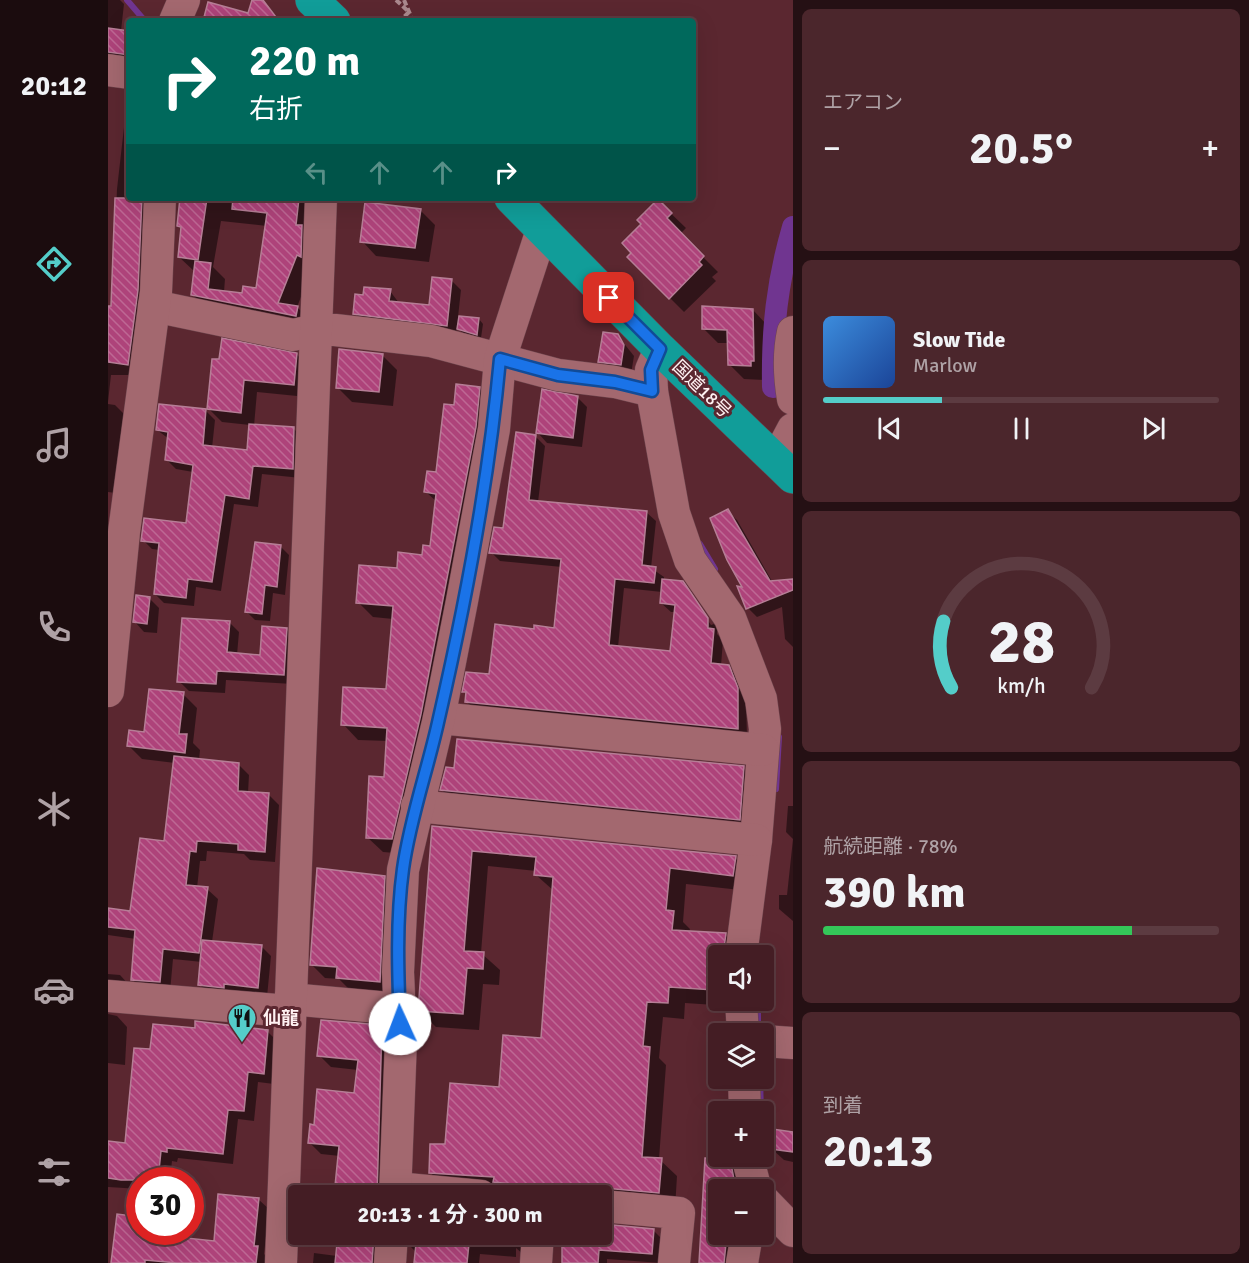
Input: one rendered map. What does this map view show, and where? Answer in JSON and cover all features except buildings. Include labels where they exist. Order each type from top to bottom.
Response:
[{"type":"highway","name":"国道18号","points":[[514,201],[660,349],[785,469]]},
{"type":"street","points":[[176,18],[184,0]]},
{"type":"street","points":[[108,70],[126,73]]},
{"type":"street","points":[[108,691],[124,532],[154,306],[160,201]]},
{"type":"street","points":[[281,1263],[321,201]]},
{"type":"street","points":[[396,1185],[400,1009],[398,972],[403,870],[439,718],[494,429],[500,359],[542,230]]},
{"type":"street","points":[[154,306],[293,335],[315,330],[431,341],[558,375],[615,382],[652,391]]},
{"type":"street","points":[[793,332],[789,349],[789,373],[793,399]]},
{"type":"street","points":[[660,349],[651,370],[652,391],[674,513],[690,560],[730,618],[757,689],[765,729],[756,840],[742,945]]},
{"type":"street","points":[[785,469],[793,429]]},
{"type":"street","points":[[439,718],[763,750]]},
{"type":"street","points":[[417,806],[756,840]]},
{"type":"street","points":[[108,996],[400,1009]]},
{"type":"street","points":[[612,1207],[679,1213],[674,1263]]},
{"type":"street","points":[[774,1211],[793,1231]]},
{"type":"street","points":[[390,1263],[391,1245]]},
{"type":"street","points":[[536,1263],[537,1245]]},
{"type":"street","points":[[742,1263],[745,1245]]},
{"type":"path","points":[[396,0],[409,12],[403,18]]},
{"type":"path","points":[[404,0],[412,18]]},
{"type":"waterway","points":[[127,0],[142,18]]},
{"type":"waterway","points":[[773,387],[773,345],[777,306],[783,267],[793,227]]},
{"type":"waterway","points":[[700,544],[715,569]]},
{"type":"waterway","points":[[776,789],[779,737]]},
{"type":"waterway","points":[[758,1011],[758,1023]]},
{"type":"waterway","points":[[760,1089],[761,1101]]},
{"type":"place","name":"仙龍","points":[[242,1044]]},
{"type":"route","points":[[400,1024],[398,972],[403,870],[439,718],[462,601],[494,429],[500,359],[558,375],[615,382],[652,391],[651,370],[660,349],[609,298]]}]
